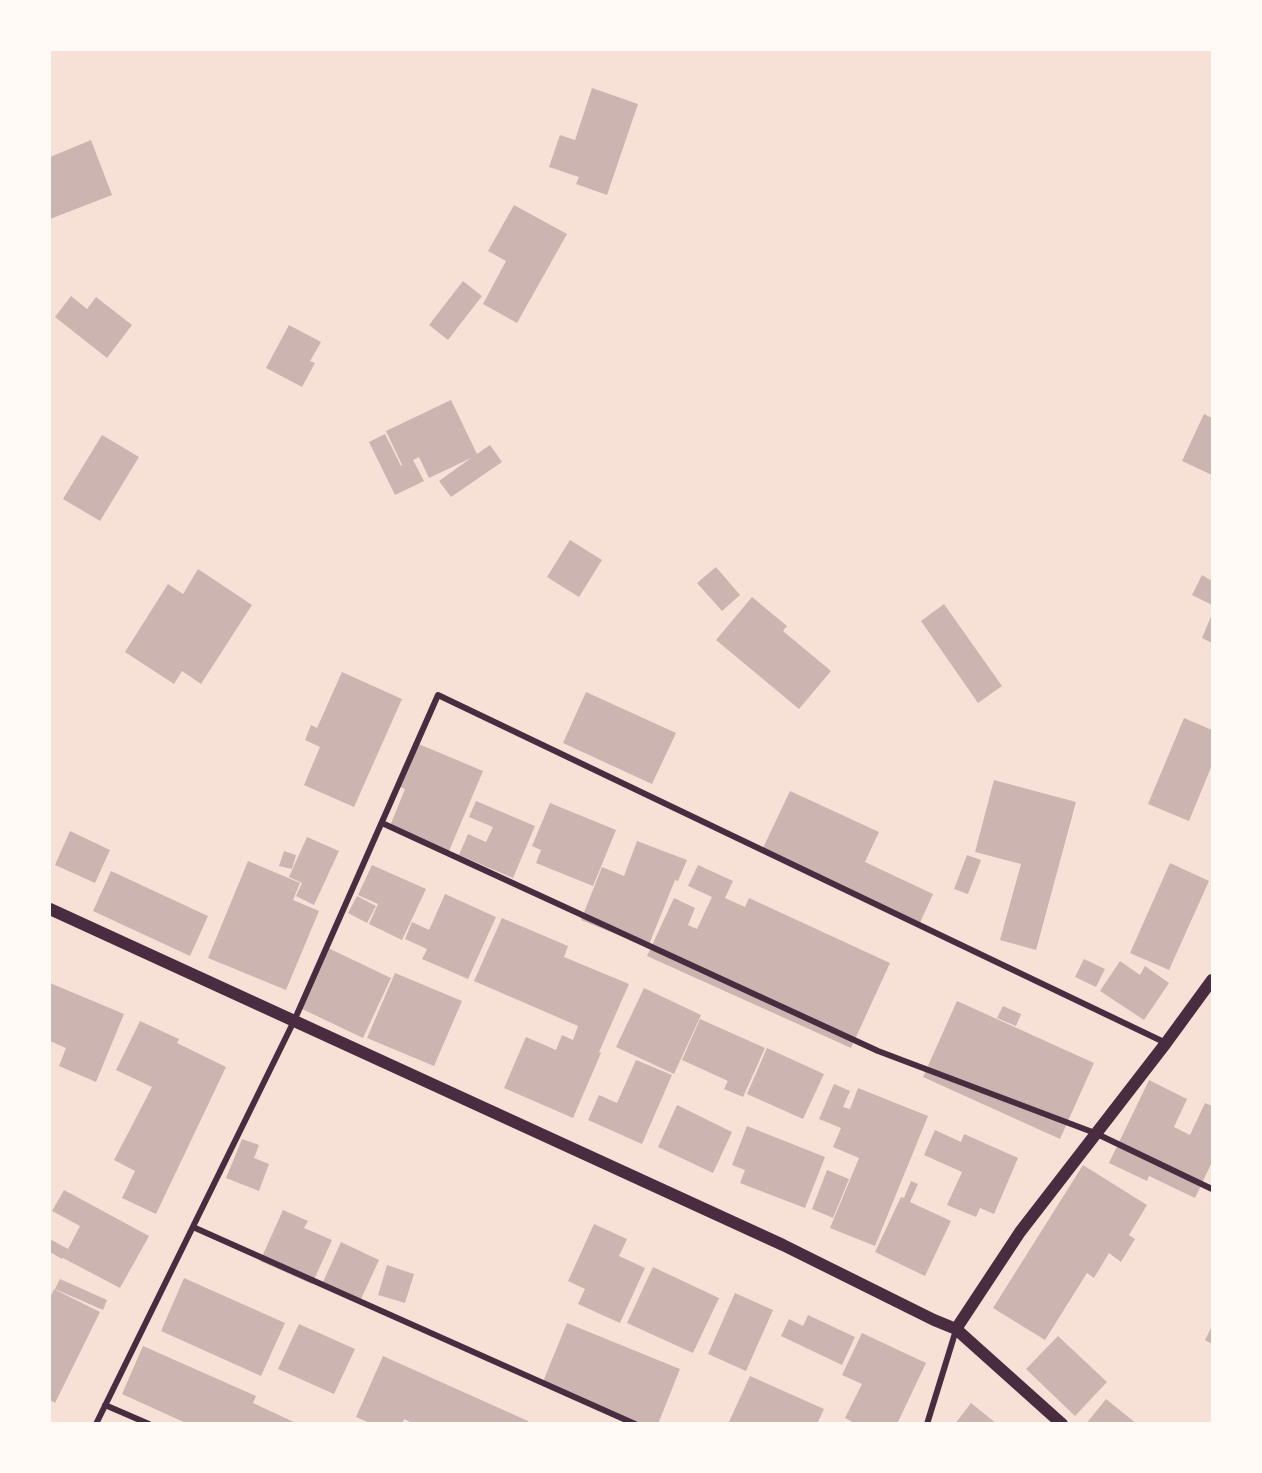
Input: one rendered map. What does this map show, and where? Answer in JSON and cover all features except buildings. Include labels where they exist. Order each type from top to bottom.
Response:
[{"type":"main road","points":[[50,909],[783,1245],[956,1329],[1062,1424]]},
{"type":"main road","points":[[956,1329],[1020,1232],[1212,980]]},
{"type":"street","points":[[96,1424],[294,1021],[438,694],[1166,1043]]},
{"type":"street","points":[[381,823],[878,1051],[1095,1133],[1212,1189]]},
{"type":"street","points":[[193,1227],[635,1424]]},
{"type":"street","points":[[927,1424],[956,1329]]},
{"type":"street","points":[[105,1405],[149,1424]]}]
